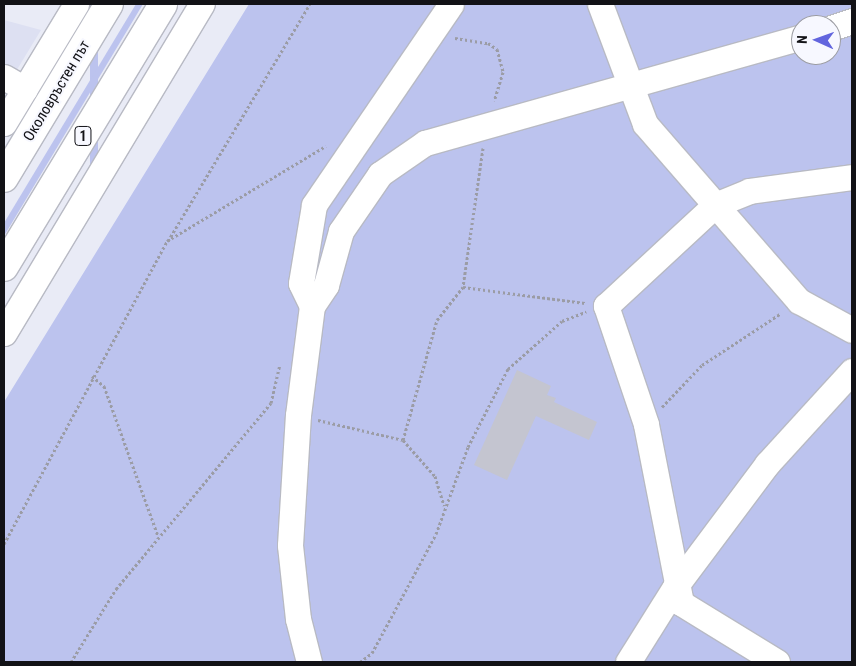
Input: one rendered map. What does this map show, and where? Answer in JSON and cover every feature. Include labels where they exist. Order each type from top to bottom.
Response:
[{"type":"highway","name":"Околовръстен път","points":[[4,178],[110,4]]},
{"type":"highway","name":"1","points":[[4,267],[163,4]]},
{"type":"street","points":[[4,123],[14,83],[76,4]]},
{"type":"street","points":[[4,333],[202,4]]},
{"type":"street","points":[[312,306],[301,283],[314,205],[355,140],[427,35],[451,4]]},
{"type":"street","points":[[600,4],[645,124],[799,301],[852,330]]},
{"type":"street","points":[[309,662],[298,619],[290,545],[298,415],[312,306],[326,285],[341,230],[380,174],[424,143],[488,122],[629,82],[791,41]]},
{"type":"street","points":[[777,662],[681,603],[675,586],[646,424],[606,306],[715,205],[749,191],[852,177]]},
{"type":"street","points":[[628,662],[675,586],[767,464],[852,371]]},
{"type":"path","points":[[4,544],[92,376],[167,241],[310,4]]},
{"type":"path","points":[[403,440],[437,320],[463,287],[488,122],[503,72],[497,49],[488,43],[427,35]]},
{"type":"path","points":[[167,241],[330,143],[355,140]]},
{"type":"path","points":[[463,287],[606,306]]},
{"type":"path","points":[[646,424],[702,365],[799,301]]},
{"type":"path","points":[[360,662],[372,653],[436,534],[444,506],[508,369],[562,321],[606,306]]},
{"type":"path","points":[[71,662],[116,589],[270,403],[282,356]]},
{"type":"path","points":[[92,376],[104,386],[158,536]]},
{"type":"path","points":[[298,415],[403,440],[435,476],[444,506]]},
{"type":"shaded area","points":[[90,4],[98,4],[98,170],[90,170]]},
{"type":"shaded area","points":[[136,4],[143,4],[4,236],[4,223]]},
{"type":"shaded area","points":[[249,4],[852,4],[852,662],[4,662],[4,402]]},
{"type":"shaded area","points":[[4,20],[41,30],[4,91]]},
{"type":"building","points":[[517,370],[551,386],[547,395],[556,398],[554,402],[597,422],[589,440],[536,416],[507,480],[474,465]]}]
